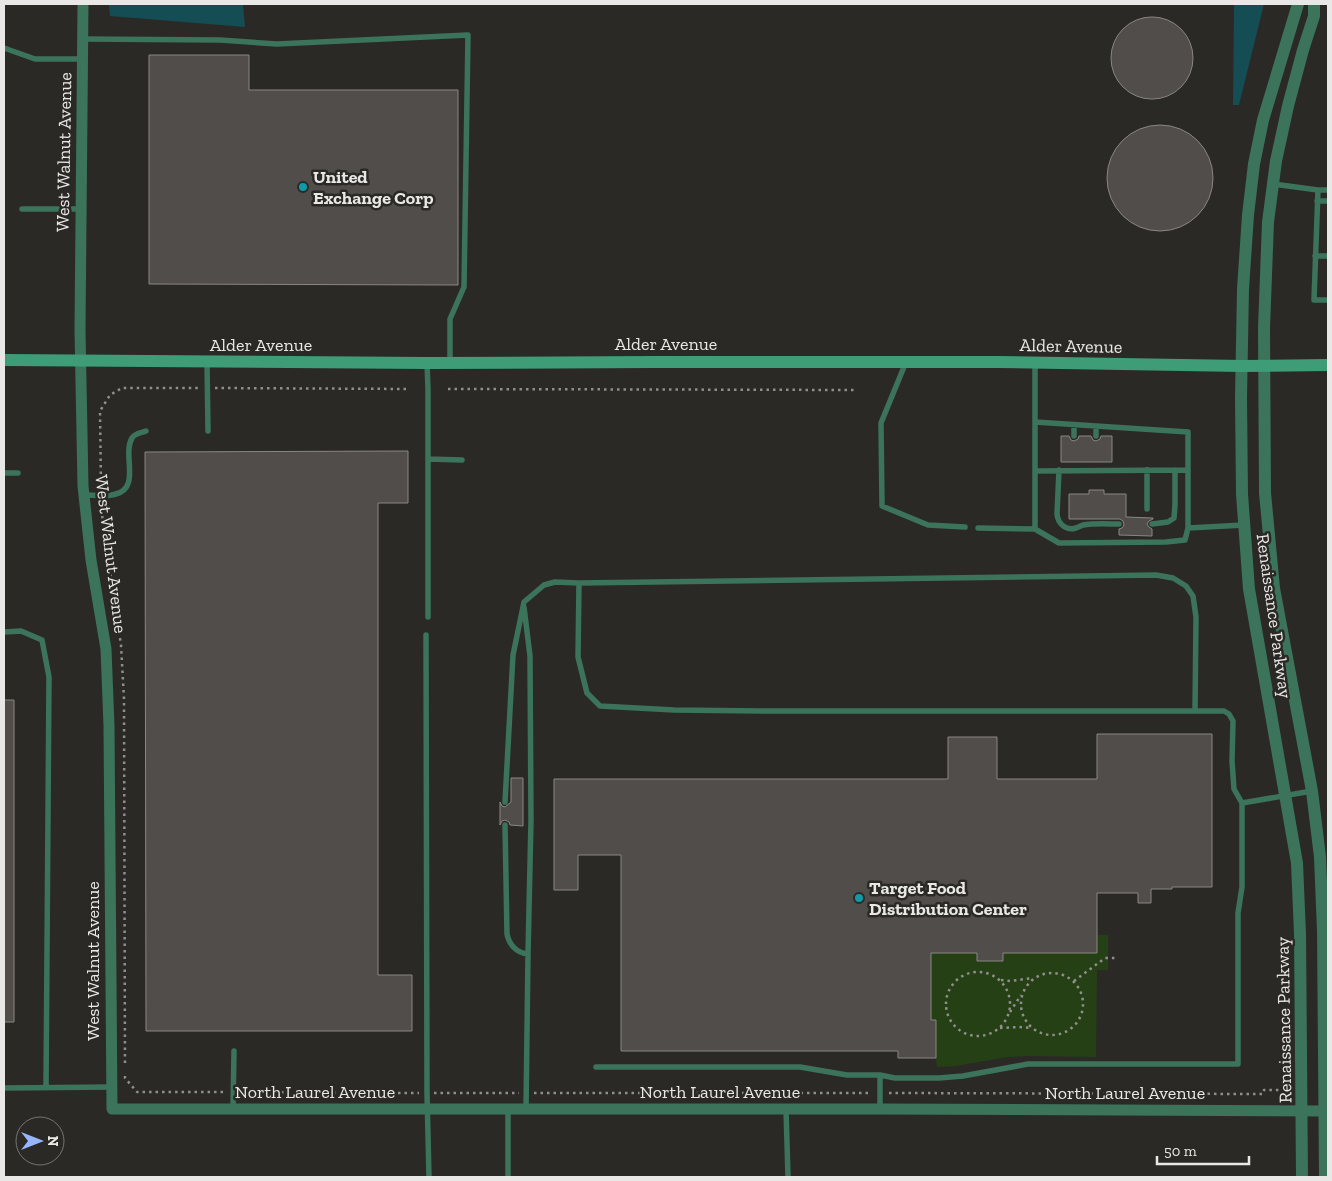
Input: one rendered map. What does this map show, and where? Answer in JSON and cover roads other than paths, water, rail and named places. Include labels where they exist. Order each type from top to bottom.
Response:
[{"type":"main road","name":"Alder Avenue","points":[[4,360],[80,362],[906,362],[1242,366],[1328,365]]},
{"type":"street","name":"West Walnut Avenue","points":[[83,4],[80,362],[84,495],[91,560],[106,649],[109,716],[112,1110]]},
{"type":"street","name":"Renaissance Parkway","points":[[1298,4],[1262,120],[1248,215],[1243,289],[1242,494],[1249,589],[1297,863],[1300,934],[1302,1177]]},
{"type":"street","name":"Renaissance Parkway","points":[[1314,4],[1314,16],[1293,85],[1276,161],[1268,222],[1264,328],[1265,493],[1274,588],[1312,791],[1320,857],[1324,931],[1325,1177]]},
{"type":"street","name":"North Laurel Avenue","points":[[112,1110],[880,1109],[1326,1111]]},
{"type":"lane","points":[[82,39],[220,40],[277,44],[468,35],[464,287],[450,319],[450,363]]},
{"type":"lane","points":[[4,48],[36,59],[82,59]]},
{"type":"lane","points":[[1273,184],[1328,190]]},
{"type":"lane","points":[[1318,190],[1314,300],[1328,300]]},
{"type":"lane","points":[[1317,201],[1328,201]]},
{"type":"lane","points":[[22,209],[81,209]]},
{"type":"lane","points":[[1315,256],[1328,256]]},
{"type":"lane","points":[[207,362],[208,431]]},
{"type":"lane","points":[[906,362],[881,423],[882,506],[928,524],[965,527]]},
{"type":"lane","points":[[427,363],[428,617]]},
{"type":"lane","points":[[1035,363],[1035,529]]},
{"type":"lane","points":[[978,528],[1035,529],[1059,543],[1166,542],[1185,540],[1188,528],[1188,432],[1035,422]]},
{"type":"lane","points":[[1074,425],[1074,436]]},
{"type":"lane","points":[[1096,426],[1096,436]]},
{"type":"lane","points":[[84,495],[115,495],[124,491],[129,485],[132,438],[136,434],[146,431]]},
{"type":"lane","points":[[428,459],[462,460]]},
{"type":"lane","points":[[1073,462],[1074,470]]},
{"type":"lane","points":[[1096,462],[1096,470]]},
{"type":"lane","points":[[1059,470],[1057,514],[1061,524],[1071,529],[1083,525],[1120,524]]},
{"type":"lane","points":[[1146,470],[1147,509]]},
{"type":"lane","points":[[1152,524],[1168,522],[1174,518],[1175,470]]},
{"type":"lane","points":[[1035,471],[1188,470]]},
{"type":"lane","points":[[4,472],[18,472]]},
{"type":"lane","points":[[1188,528],[1244,525]]},
{"type":"lane","points":[[505,802],[513,655],[524,602],[544,585],[555,582],[1156,576],[1173,578],[1186,586],[1193,596],[1196,617],[1195,711]]},
{"type":"lane","points":[[579,583],[578,657],[587,693],[600,706],[674,710],[752,711],[1224,711],[1229,714],[1233,721],[1232,761],[1234,789],[1242,803],[1242,888],[1238,913],[1238,1064],[1028,1064],[939,1078],[847,1075],[800,1067],[596,1067]]},
{"type":"lane","points":[[524,602],[530,656],[531,820],[526,1109]]},
{"type":"lane","points":[[4,632],[21,631],[42,640],[49,677],[46,1088]]},
{"type":"lane","points":[[426,635],[427,1093],[429,1177]]},
{"type":"lane","points":[[1242,803],[1312,791]]},
{"type":"lane","points":[[505,825],[508,940],[514,948],[523,954],[528,954]]},
{"type":"lane","points":[[233,1110],[234,1051]]},
{"type":"lane","points":[[880,1075],[880,1109]]},
{"type":"lane","points":[[4,1088],[111,1087]]},
{"type":"lane","points":[[508,1109],[508,1177]]},
{"type":"lane","points":[[786,1109],[788,1177]]},
{"type":"water","points":[[109,4],[243,4],[245,27],[110,16]]},
{"type":"water","points":[[1234,4],[1264,4],[1239,105],[1233,105]]},
{"type":"place","name":"United Exchange Corp","points":[[303,187]]},
{"type":"place","name":"Target Food Distribution Center","points":[[859,898]]}]
